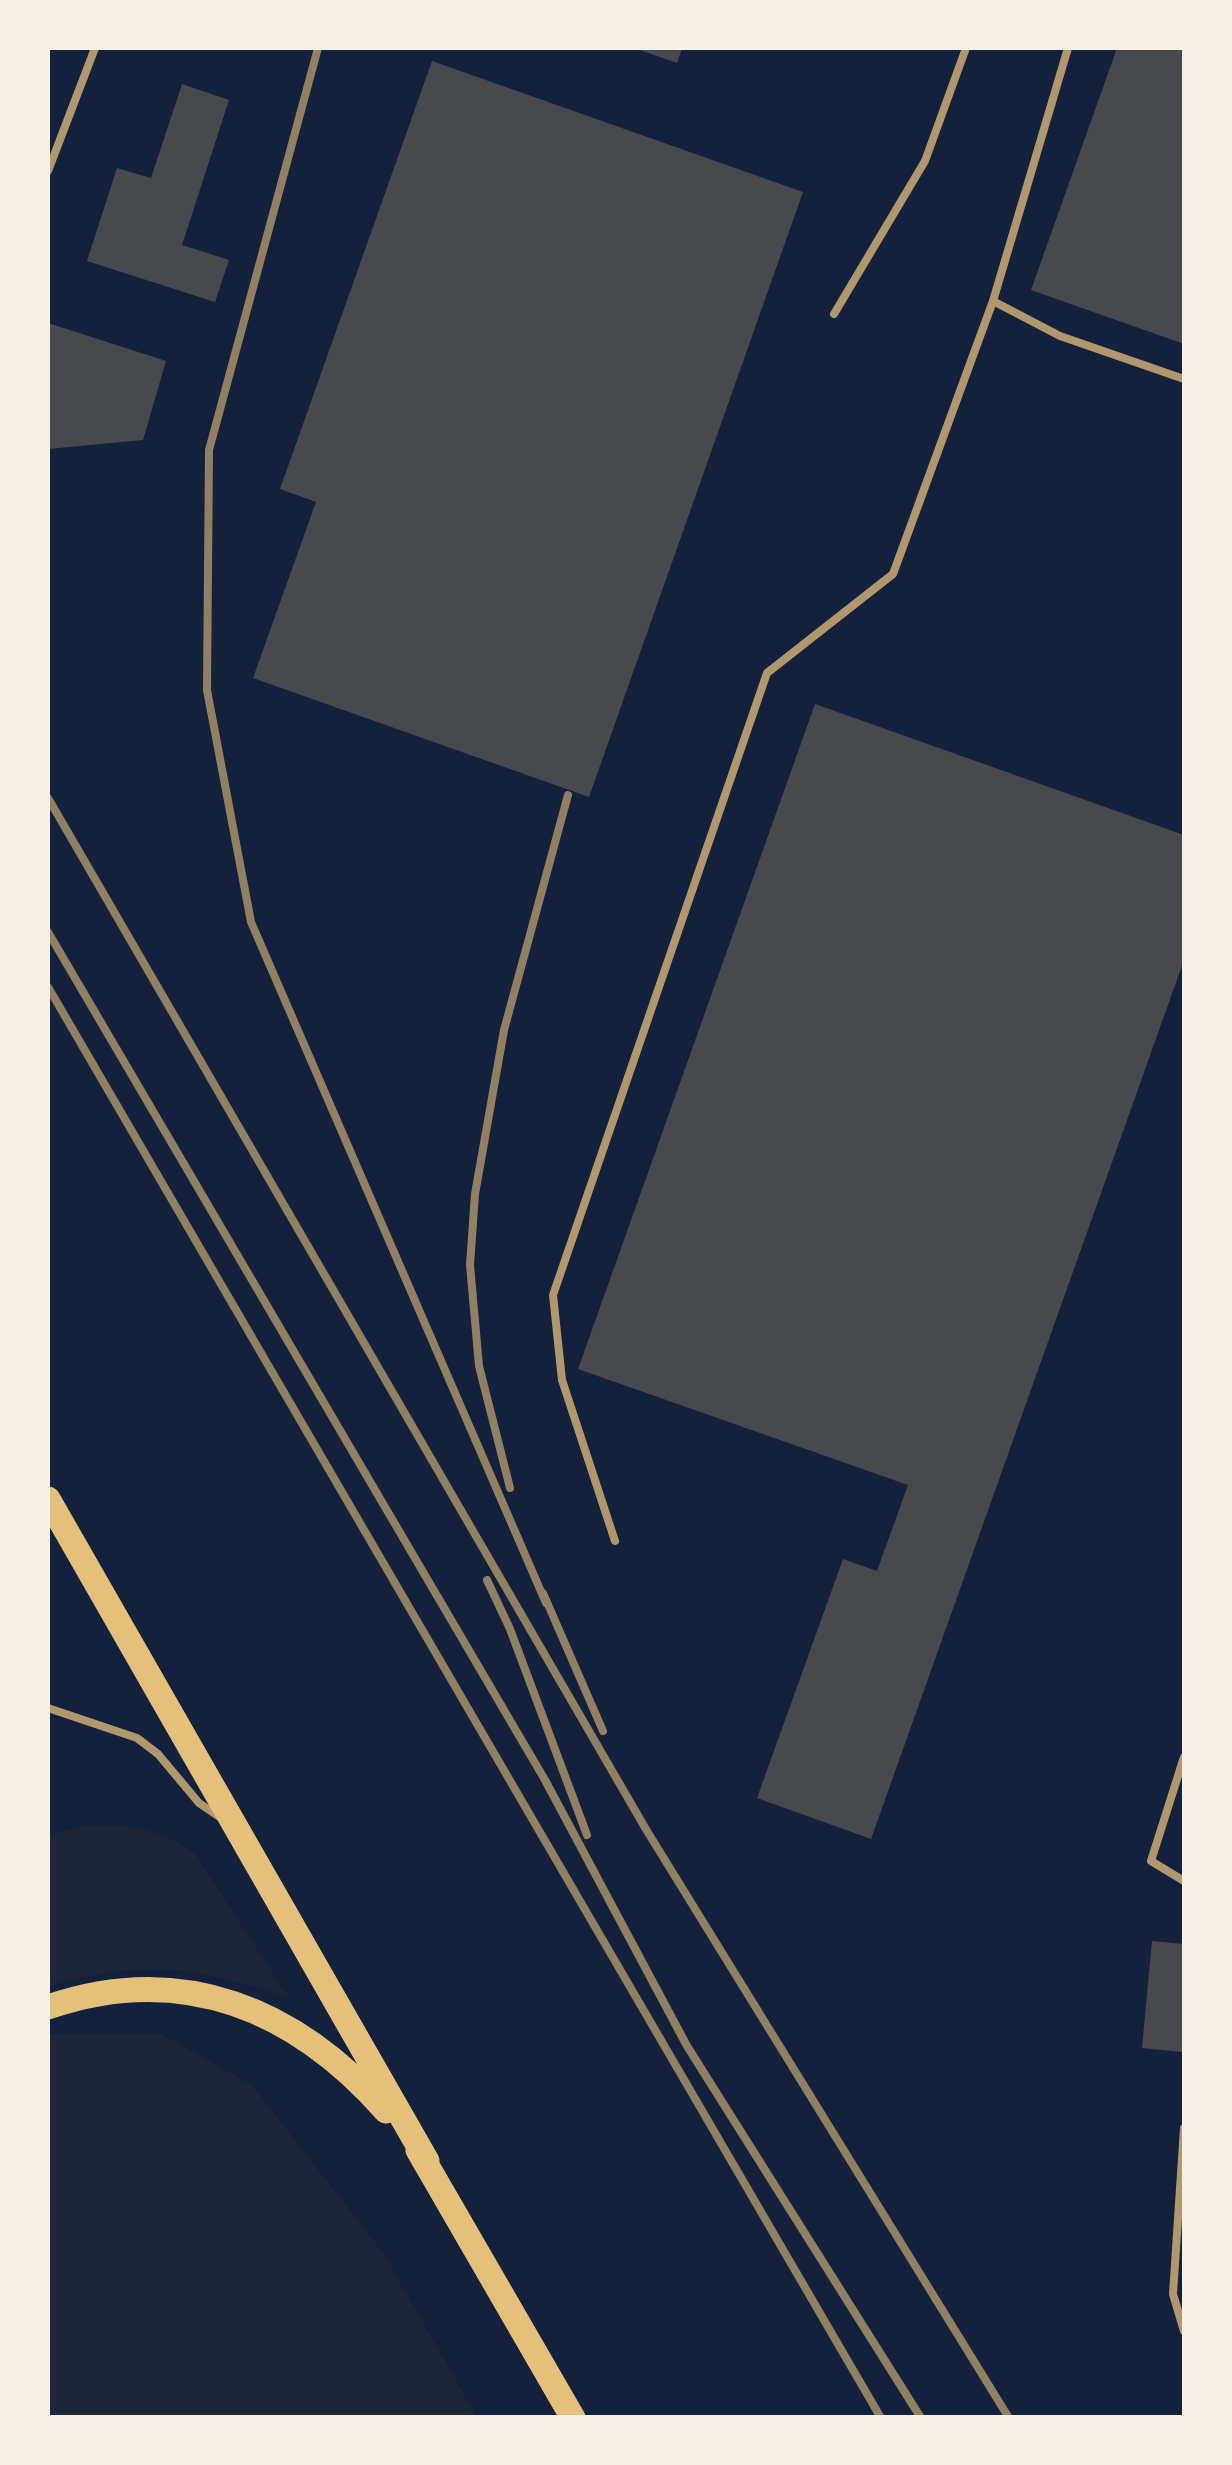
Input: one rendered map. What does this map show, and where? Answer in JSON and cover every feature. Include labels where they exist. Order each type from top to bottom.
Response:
[{"type":"main road","points":[[48,1499],[573,2418]]},
{"type":"main road","points":[[48,2007],[113,1991],[180,1990],[227,2000],[268,2016],[331,2056],[364,2086],[427,2161]]},
{"type":"lane","points":[[48,171],[95,48]]},
{"type":"lane","points":[[834,314],[925,161],[966,48]]},
{"type":"lane","points":[[615,1540],[562,1380],[553,1295],[768,673],[893,574],[993,301],[1068,48]]},
{"type":"lane","points":[[993,301],[1060,336],[1184,380]]},
{"type":"lane","points":[[48,1708],[149,1745],[184,1789],[240,1835]]},
{"type":"lane","points":[[1184,1757],[1151,1861],[1184,1880]]},
{"type":"lane","points":[[1184,2128],[1173,2294],[1184,2331]]},
{"type":"shaded area","points":[[90,1825],[146,1830],[172,1839],[196,1855],[288,1997],[223,1978],[169,1970],[114,1972],[48,1986],[48,1835]]},
{"type":"shaded area","points":[[48,2034],[161,2034],[252,2085],[384,2254],[477,2417],[48,2417]]},
{"type":"building","points":[[634,48],[682,48],[677,63]]},
{"type":"building","points":[[1117,48],[1184,48],[1184,344],[1031,290]]},
{"type":"building","points":[[432,61],[803,192],[589,797],[253,678],[316,502],[280,489]]},
{"type":"building","points":[[182,84],[229,100],[182,245],[229,260],[215,302],[87,261],[117,168],[151,178]]},
{"type":"building","points":[[48,323],[166,361],[143,440],[48,449]]},
{"type":"building","points":[[815,704],[1184,835],[1184,960],[871,1839],[757,1798],[843,1559],[877,1571],[908,1485],[578,1369]]},
{"type":"building","points":[[1152,1941],[1184,1944],[1182,2052],[1142,2048]]},
{"type":"railway","points":[[318,48],[209,450],[207,690],[251,922],[546,1603]]},
{"type":"railway","points":[[510,1488],[479,1366],[470,1265],[475,1194],[504,1030],[568,795]]},
{"type":"railway","points":[[48,798],[647,1831],[1009,2418]]},
{"type":"railway","points":[[48,932],[545,1780],[687,2046],[921,2418]]},
{"type":"railway","points":[[48,987],[881,2418]]},
{"type":"railway","points":[[487,1580],[510,1629],[587,1835]]},
{"type":"railway","points":[[543,1593],[603,1731]]}]
